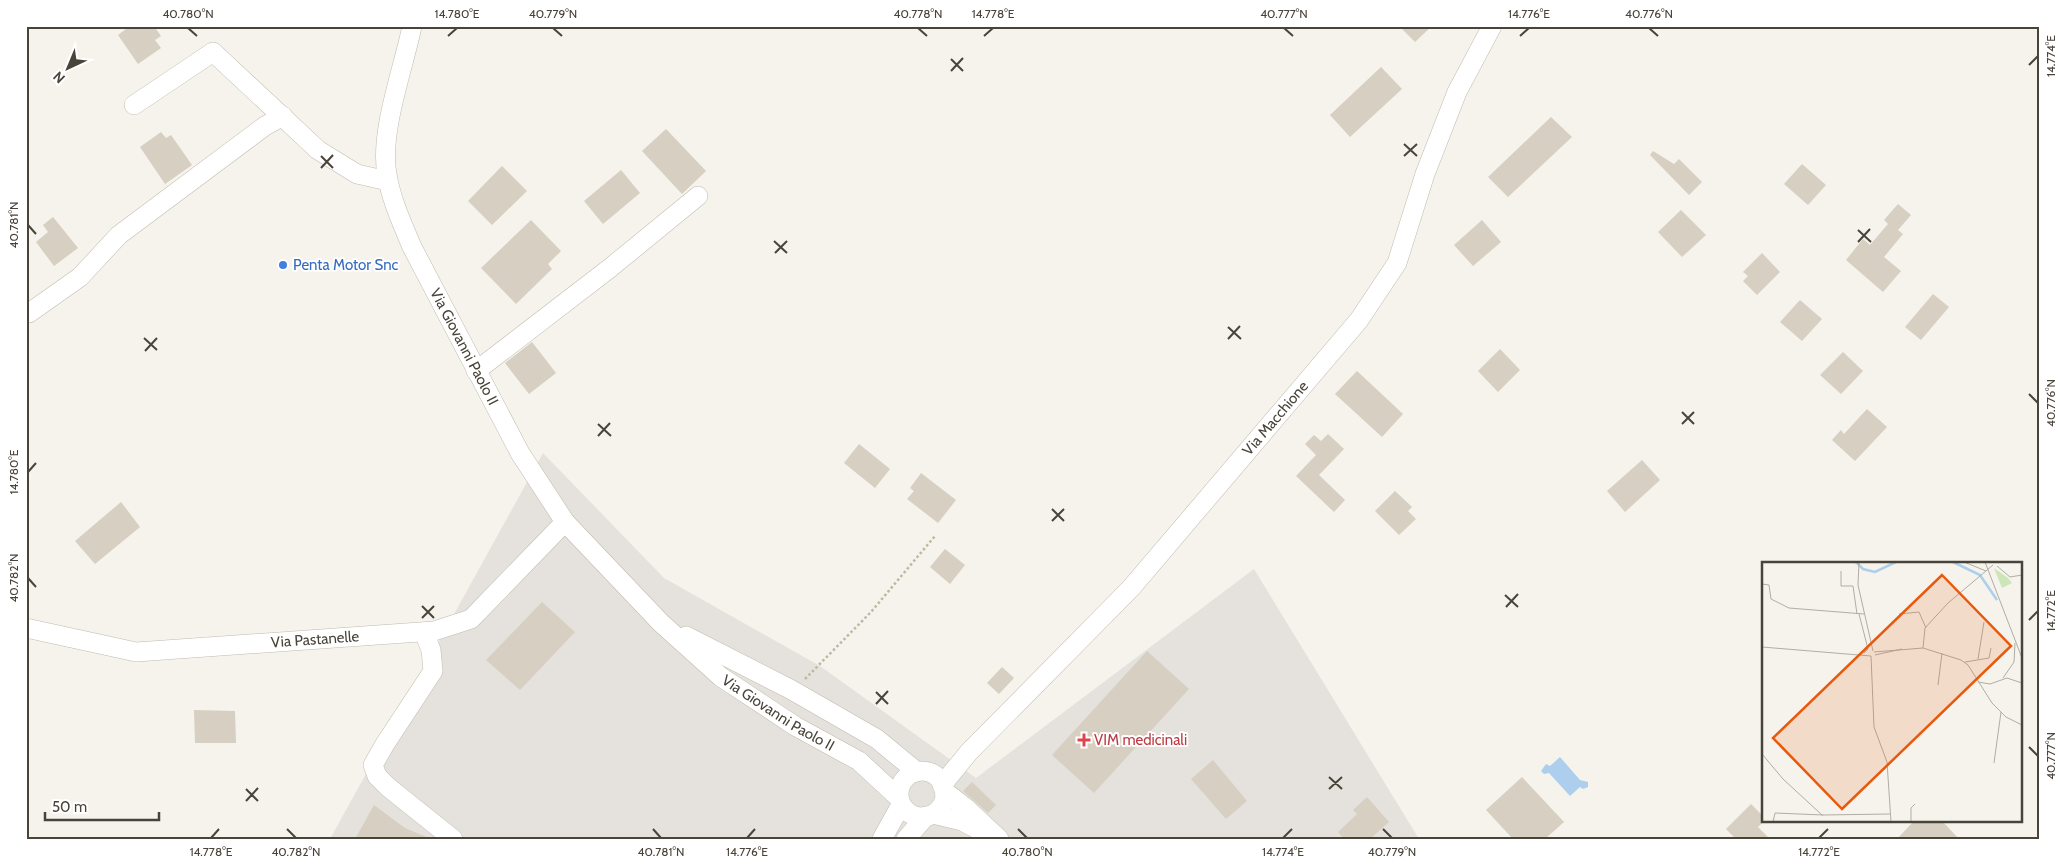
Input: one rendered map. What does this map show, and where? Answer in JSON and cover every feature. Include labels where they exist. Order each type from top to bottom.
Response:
[{"type":"street","name":"Via Giovanni Paolo II","points":[[412,26],[395,94],[387,138],[386,172],[388,181],[397,213],[412,247],[520,453],[564,522],[661,623],[721,676],[795,726],[859,761],[900,801]]},
{"type":"street","name":"Via Macchione","points":[[943,788],[969,752],[1131,588],[1359,320],[1397,263],[1425,174],[1457,92],[1492,26]]},
{"type":"street","points":[[134,106],[213,52],[318,150],[357,174],[388,181]]},
{"type":"street","points":[[29,313],[80,277],[119,234],[265,126],[283,116]]},
{"type":"street","points":[[476,371],[610,268],[698,196]]},
{"type":"street","name":"Via Pastanelle","points":[[26,628],[136,652],[434,631],[471,619],[564,522]]},
{"type":"street","name":"Via Giovanni Paolo II","points":[[661,623],[795,692],[877,739],[921,772]]},
{"type":"street","points":[[424,632],[431,650],[434,671],[385,744],[374,765],[377,776],[388,787],[453,839]]},
{"type":"street","name":"Via Macchione","points":[[921,772],[969,752]]},
{"type":"street","points":[[882,839],[900,801],[901,784],[905,778],[921,772],[935,776],[943,788],[998,839]]},
{"type":"street","points":[[906,839],[942,804],[943,788]]},
{"type":"street","points":[[900,801],[912,814],[962,821],[998,839]]},
{"type":"path","points":[[795,692],[806,677],[871,612],[935,536]]},
{"type":"shaded area","points":[[543,453],[664,578],[820,666],[976,778],[1254,569],[1419,839],[330,839]]},
{"type":"water","points":[[1560,757],[1580,780],[1588,782],[1588,787],[1583,789],[1580,787],[1570,796],[1549,773],[1544,774],[1541,771],[1546,764],[1550,766]]},
{"type":"building","points":[[130,26],[154,26],[161,36],[155,40],[161,48],[138,64],[118,35]]},
{"type":"building","points":[[1399,26],[1432,26],[1415,42]]},
{"type":"building","points":[[1381,67],[1402,89],[1350,137],[1330,115]]},
{"type":"building","points":[[1551,117],[1572,137],[1508,197],[1488,177]]},
{"type":"building","points":[[666,129],[706,171],[682,194],[642,151]]},
{"type":"building","points":[[161,132],[166,138],[171,135],[192,165],[165,184],[140,147]]},
{"type":"building","points":[[1653,151],[1674,164],[1679,159],[1702,182],[1689,195],[1650,155]]},
{"type":"building","points":[[1802,164],[1826,185],[1808,205],[1784,184]]},
{"type":"building","points":[[502,166],[527,191],[492,225],[468,201]]},
{"type":"building","points":[[621,170],[640,193],[603,224],[584,201]]},
{"type":"building","points":[[1898,204],[1911,215],[1898,230],[1903,234],[1884,257],[1901,271],[1883,292],[1846,260],[1863,239],[1870,245],[1888,224],[1884,220]]},
{"type":"building","points":[[1681,210],[1706,235],[1682,257],[1658,232]]},
{"type":"building","points":[[53,217],[78,248],[54,266],[36,242],[48,232],[43,225]]},
{"type":"building","points":[[531,220],[561,251],[548,264],[552,269],[516,304],[481,268]]},
{"type":"building","points":[[1482,220],[1501,242],[1473,266],[1454,245]]},
{"type":"building","points":[[1762,253],[1780,272],[1757,295],[1743,281],[1748,276],[1743,272]]},
{"type":"building","points":[[1933,294],[1949,307],[1921,340],[1905,327]]},
{"type":"building","points":[[1800,300],[1822,319],[1802,341],[1780,322]]},
{"type":"building","points":[[532,342],[556,373],[529,394],[505,363]]},
{"type":"building","points":[[1500,349],[1520,370],[1498,392],[1478,371]]},
{"type":"building","points":[[1843,352],[1863,371],[1841,394],[1820,375]]},
{"type":"building","points":[[1357,371],[1403,414],[1382,437],[1335,394]]},
{"type":"building","points":[[1867,409],[1887,427],[1855,461],[1832,440],[1841,430],[1844,434]]},
{"type":"building","points":[[1328,434],[1344,449],[1319,475],[1345,500],[1334,512],[1296,476],[1316,455],[1305,444],[1314,435],[1321,441]]},
{"type":"building","points":[[859,444],[890,469],[875,488],[844,463]]},
{"type":"building","points":[[1642,460],[1660,480],[1625,512],[1607,491]]},
{"type":"building","points":[[921,473],[956,500],[938,523],[907,499],[914,491],[910,488]]},
{"type":"building","points":[[1395,491],[1412,507],[1408,511],[1416,519],[1399,535],[1375,511]]},
{"type":"building","points":[[121,502],[140,527],[95,564],[75,541]]},
{"type":"building","points":[[945,549],[965,565],[950,584],[930,567]]},
{"type":"building","points":[[542,602],[575,632],[520,690],[486,660]]},
{"type":"building","points":[[1147,651],[1189,689],[1094,793],[1052,755]]},
{"type":"building","points":[[1002,667],[1014,678],[999,694],[987,683]]},
{"type":"building","points":[[194,710],[235,711],[236,743],[195,743]]},
{"type":"building","points":[[1213,760],[1247,801],[1226,819],[1191,779]]},
{"type":"building","points":[[1522,777],[1564,822],[1545,839],[1513,839],[1486,810]]},
{"type":"building","points":[[972,782],[996,805],[988,813],[963,791]]},
{"type":"building","points":[[1367,797],[1389,822],[1370,839],[1344,839],[1338,832],[1357,814],[1353,810]]},
{"type":"building","points":[[1751,804],[1762,815],[1763,822],[1758,827],[1770,839],[1736,839],[1726,829]]},
{"type":"building","points":[[374,805],[405,828],[431,839],[355,839]]},
{"type":"building","points":[[1913,822],[1943,822],[1959,839],[1897,839]]},
{"type":"place","name":"Penta Motor Snc","points":[[283,265]]},
{"type":"place","name":"VIM medicinali","points":[[1084,740]]}]
